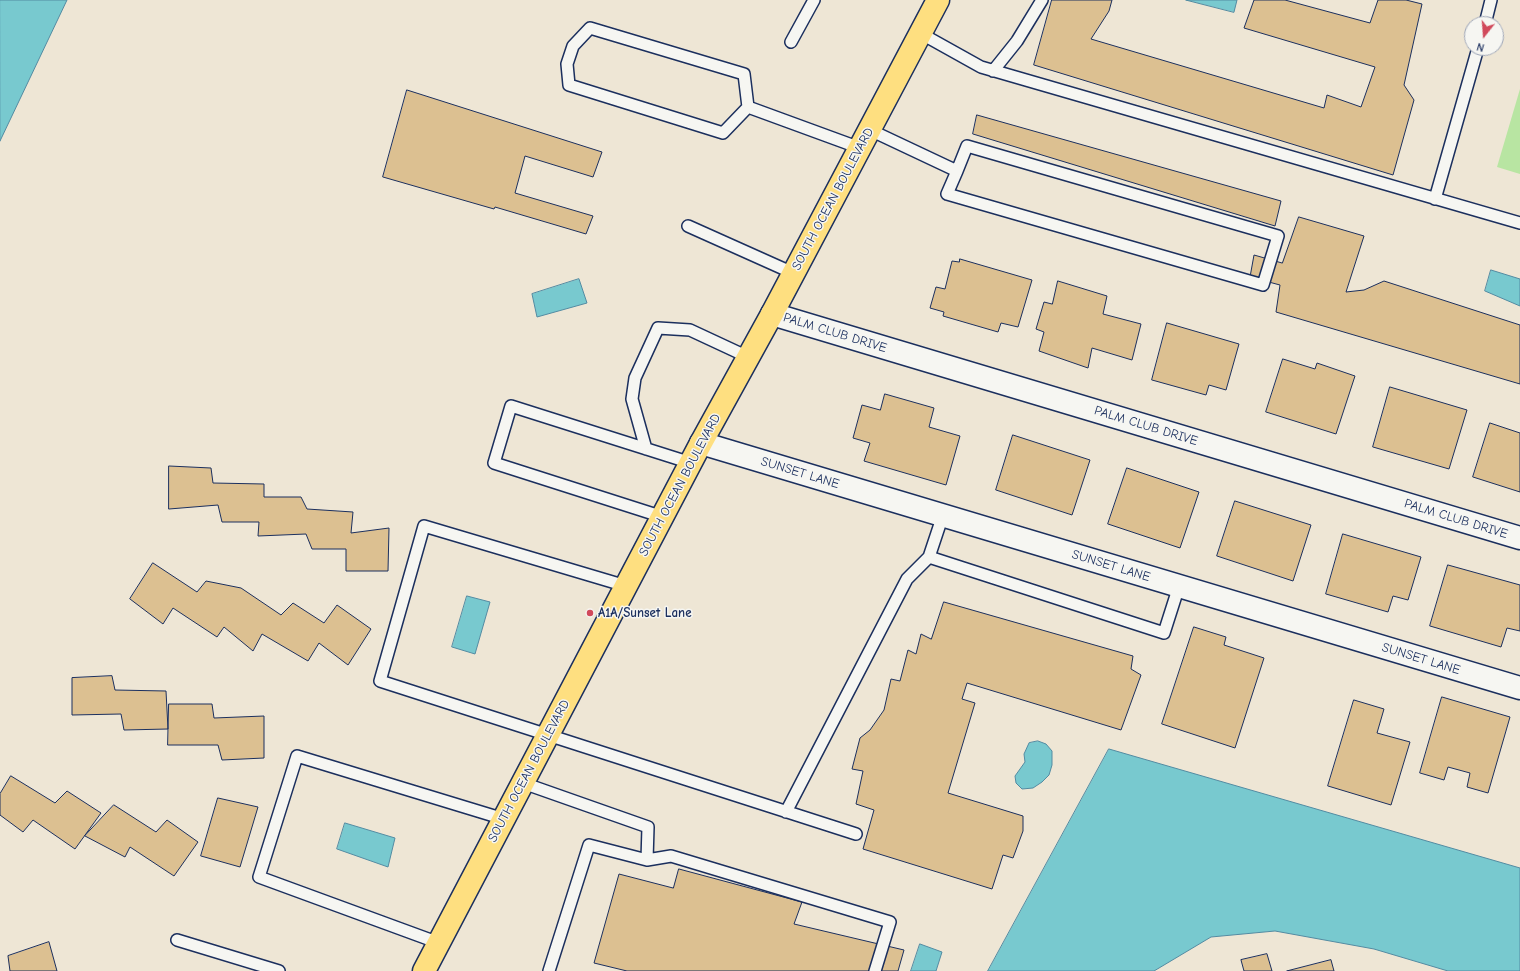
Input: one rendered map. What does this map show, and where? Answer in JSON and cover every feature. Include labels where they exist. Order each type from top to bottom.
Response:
[{"type":"main road","name":"SOUTH OCEAN BOULEVARD","points":[[424,971],[701,443],[772,314],[938,0]]},
{"type":"street","name":"PALM CLUB DRIVE","points":[[772,314],[1520,538]]},
{"type":"street","name":"SUNSET LANE","points":[[701,443],[1520,688]]},
{"type":"lane","points":[[791,42],[814,0]]},
{"type":"lane","points":[[993,71],[1017,41],[1042,0]]},
{"type":"lane","points":[[1487,16],[1491,0]]},
{"type":"lane","points":[[590,28],[744,74],[748,107],[723,133],[569,85],[567,64],[573,46],[590,28]]},
{"type":"lane","points":[[920,33],[981,67],[993,71],[1520,223]]},
{"type":"lane","points":[[1435,199],[1476,56]]},
{"type":"lane","points":[[748,107],[865,139],[957,171]]},
{"type":"lane","points":[[967,146],[1278,236],[1263,285],[947,194],[957,171],[967,146]]},
{"type":"lane","points":[[688,226],[793,274]]},
{"type":"lane","points":[[646,449],[632,399],[635,378],[658,328],[690,330],[748,357]]},
{"type":"lane","points":[[663,517],[494,463],[511,406],[691,463]]},
{"type":"lane","points":[[786,812],[907,578],[928,558],[943,515]]},
{"type":"lane","points":[[626,586],[424,526],[380,681],[547,736],[856,834]]},
{"type":"lane","points":[[928,558],[1164,633],[1179,586]]},
{"type":"lane","points":[[439,942],[259,877],[297,756],[504,819]]},
{"type":"lane","points":[[523,783],[648,827],[647,860]]},
{"type":"lane","points":[[551,971],[589,845],[647,860],[671,856],[890,922],[875,971]]},
{"type":"lane","points":[[177,940],[279,971]]},
{"type":"green space","points":[[1520,89],[1520,174],[1497,167]]},
{"type":"water","points":[[0,0],[67,0],[0,141]]},
{"type":"water","points":[[1186,0],[1237,0],[1234,12]]},
{"type":"water","points":[[1491,270],[1520,279],[1520,306],[1485,291]]},
{"type":"water","points":[[579,279],[587,303],[537,317],[532,294]]},
{"type":"water","points":[[467,596],[490,602],[475,654],[452,647]]},
{"type":"water","points":[[1038,741],[1046,744],[1052,751],[1052,765],[1049,775],[1033,788],[1022,789],[1016,783],[1015,776],[1025,762],[1024,754],[1029,743]]},
{"type":"water","points":[[1109,749],[1520,868],[1520,971],[1448,971],[1374,949],[1275,931],[1211,937],[1154,971],[988,971]]},
{"type":"water","points":[[345,823],[395,838],[388,867],[337,849]]},
{"type":"water","points":[[920,944],[942,952],[936,971],[911,971]]},
{"type":"building","points":[[1052,0],[1112,0],[1109,11],[1091,39],[1324,108],[1327,95],[1361,107],[1375,67],[1244,28],[1254,0],[1285,0],[1370,23],[1378,0],[1406,0],[1422,4],[1404,85],[1414,100],[1393,175],[1034,65]]},
{"type":"building","points":[[407,90],[602,152],[593,177],[525,156],[515,193],[593,216],[586,234],[495,207],[494,209],[383,177]]},
{"type":"building","points":[[977,115],[1281,201],[1275,226],[973,134]]},
{"type":"building","points":[[1299,217],[1364,236],[1346,292],[1364,290],[1384,281],[1520,325],[1520,384],[1276,312],[1280,285],[1250,277],[1254,255],[1282,263]]},
{"type":"building","points":[[960,259],[1032,280],[1018,327],[1001,323],[998,332],[943,316],[944,312],[930,308],[936,287],[945,289],[952,261],[959,262]]},
{"type":"building","points":[[1058,281],[1107,296],[1103,314],[1141,324],[1132,360],[1092,348],[1088,368],[1039,351],[1044,332],[1036,329],[1044,302],[1052,304]]},
{"type":"building","points":[[1167,323],[1239,344],[1226,390],[1209,385],[1206,395],[1152,380]]},
{"type":"building","points":[[1283,359],[1315,369],[1317,363],[1355,376],[1336,434],[1266,412]]},
{"type":"building","points":[[1390,387],[1467,410],[1449,469],[1373,447]]},
{"type":"building","points":[[885,394],[934,408],[929,427],[960,436],[946,485],[864,461],[870,443],[853,438],[862,405],[880,410]]},
{"type":"building","points":[[1490,423],[1520,433],[1520,492],[1473,477]]},
{"type":"building","points":[[1013,435],[1090,460],[1072,515],[996,490]]},
{"type":"building","points":[[169,466],[211,468],[213,483],[264,484],[264,497],[301,497],[307,509],[353,512],[351,533],[389,528],[388,571],[346,571],[346,549],[312,549],[306,534],[258,536],[259,522],[222,522],[218,505],[169,509]]},
{"type":"building","points":[[1127,468],[1199,492],[1180,548],[1108,524]]},
{"type":"building","points":[[1235,501],[1311,525],[1293,581],[1217,556]]},
{"type":"building","points":[[1343,534],[1421,557],[1408,600],[1393,596],[1388,612],[1326,594]]},
{"type":"building","points":[[153,563],[197,592],[206,581],[241,588],[281,615],[293,603],[324,623],[337,605],[371,629],[348,665],[319,643],[308,661],[262,634],[253,651],[224,627],[217,637],[173,608],[163,624],[130,599]]},
{"type":"building","points":[[1448,565],[1520,585],[1520,631],[1507,628],[1501,647],[1430,626]]},
{"type":"building","points":[[944,602],[1133,656],[1131,669],[1141,675],[1121,730],[967,683],[962,699],[975,703],[948,793],[1023,816],[1023,831],[1013,858],[1003,855],[992,889],[863,849],[874,810],[856,804],[863,771],[852,769],[860,738],[870,730],[884,710],[891,679],[900,681],[908,650],[916,654],[921,634],[931,639]]},
{"type":"building","points":[[1194,627],[1226,637],[1224,645],[1264,658],[1235,748],[1162,724]]},
{"type":"building","points":[[112,676],[115,690],[166,691],[168,729],[124,730],[121,714],[72,715],[72,678]]},
{"type":"building","points":[[1442,697],[1510,717],[1488,793],[1467,787],[1470,773],[1448,767],[1444,780],[1420,773]]},
{"type":"building","points":[[1354,700],[1384,709],[1377,733],[1410,742],[1391,805],[1328,786]]},
{"type":"building","points":[[169,704],[212,704],[214,718],[264,716],[264,758],[222,760],[218,745],[168,745]]},
{"type":"building","points":[[11,776],[55,803],[67,791],[101,813],[75,849],[33,820],[23,832],[0,815],[0,794]]},
{"type":"building","points":[[218,798],[258,807],[240,867],[201,856]]},
{"type":"building","points":[[114,805],[156,832],[167,820],[198,842],[174,876],[130,847],[125,857],[85,836]]},
{"type":"building","points":[[679,869],[802,902],[794,924],[904,950],[898,971],[627,971],[594,963],[619,874],[673,888]]},
{"type":"building","points":[[49,942],[57,971],[10,971],[8,956]]},
{"type":"building","points":[[1267,954],[1272,971],[1244,971],[1241,960]]},
{"type":"building","points":[[1331,960],[1334,971],[1287,971]]},
{"type":"place","name":"A1A/Sunset Lane","points":[[590,613]]}]
